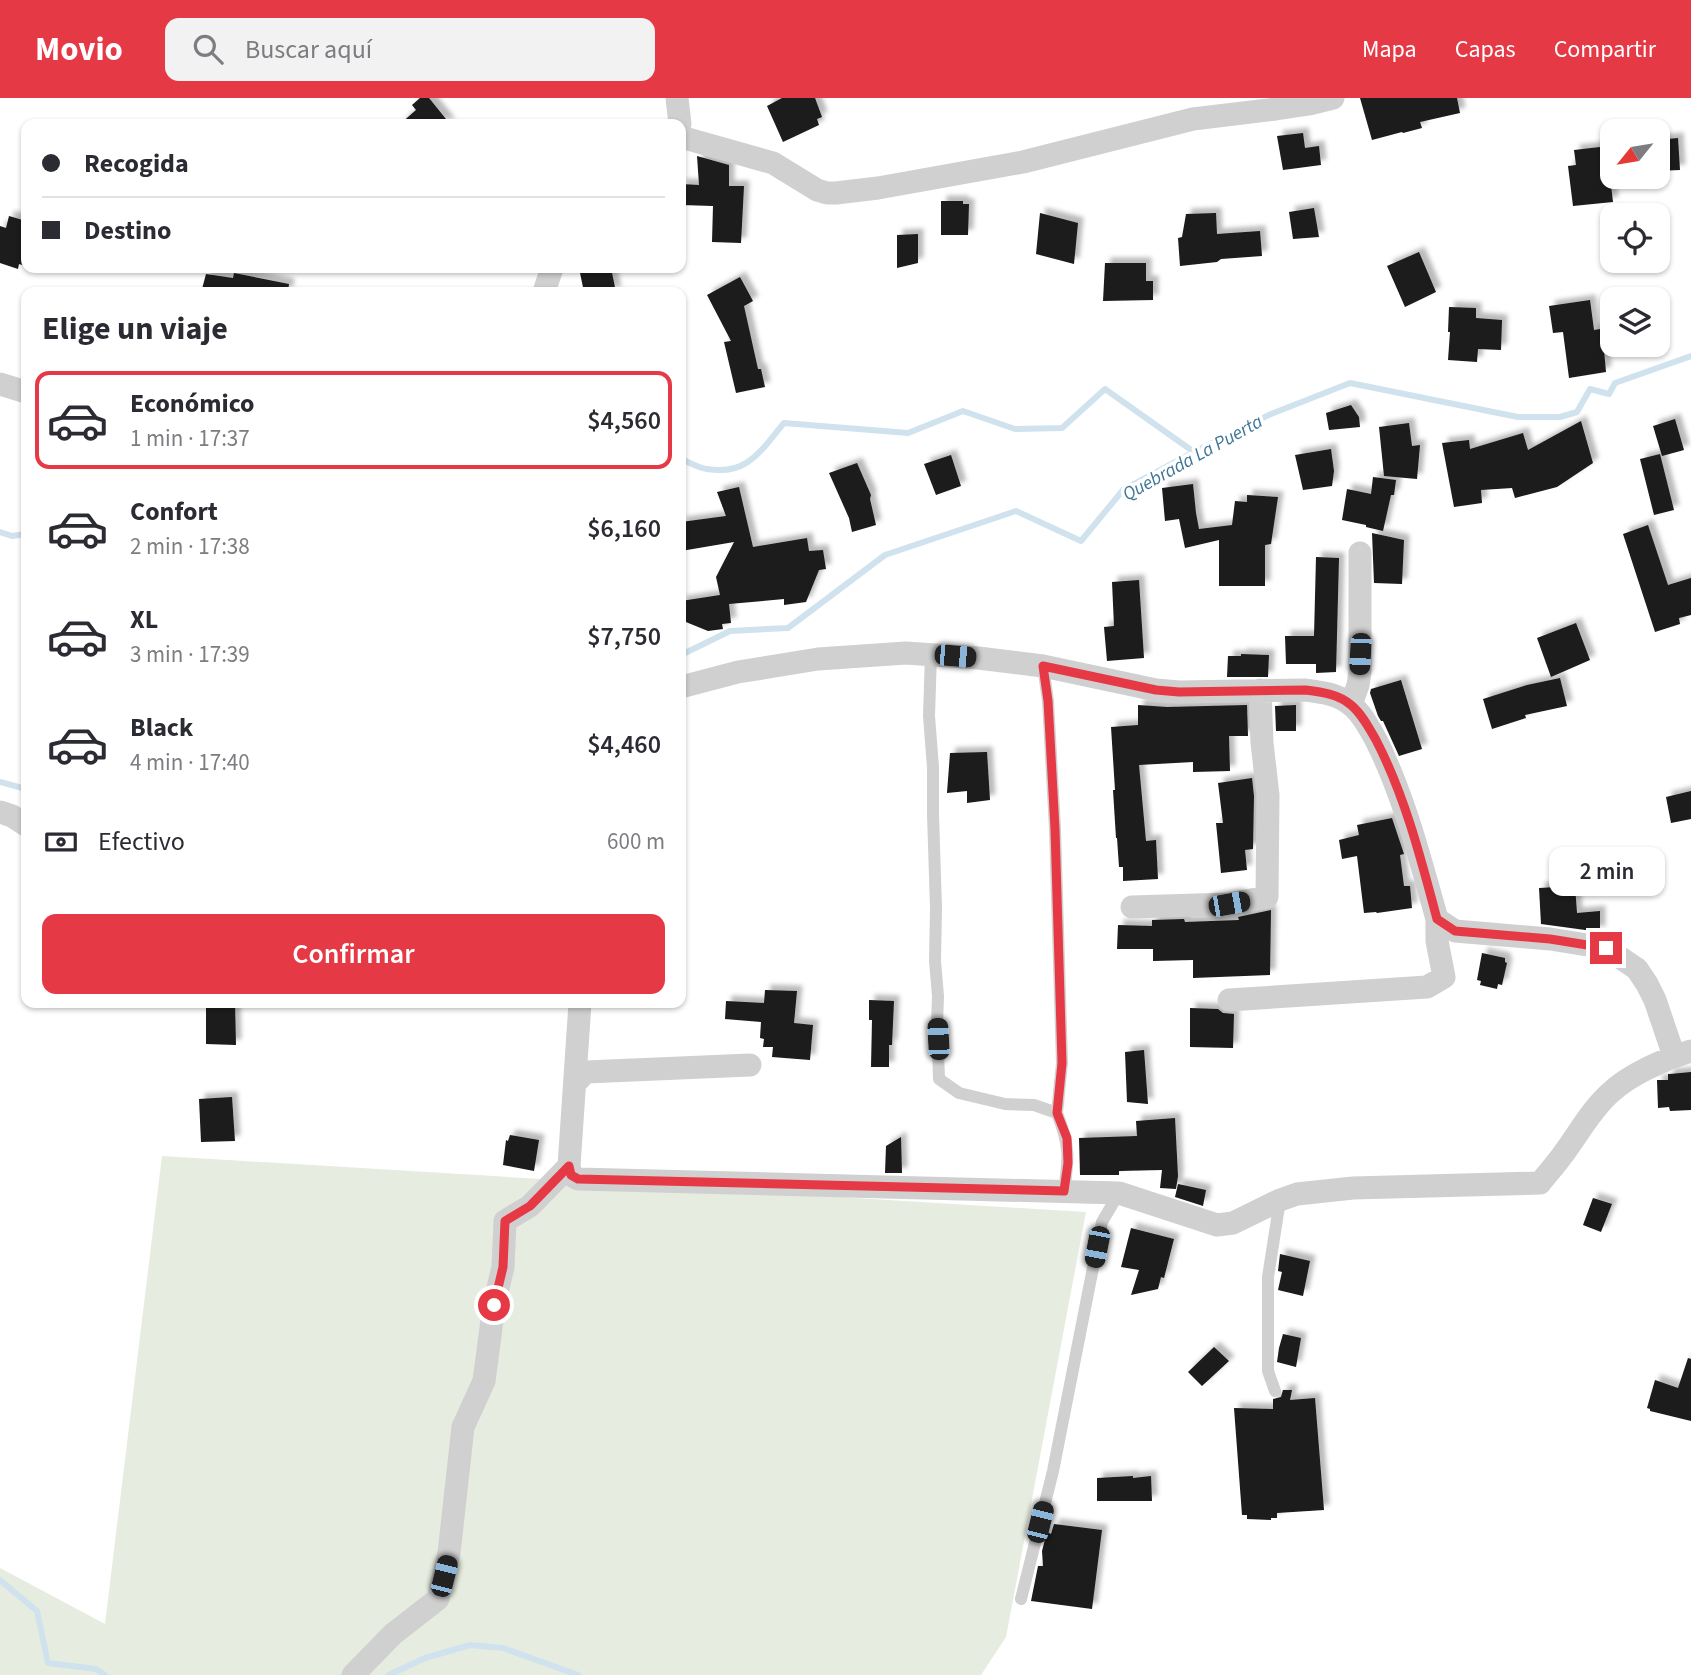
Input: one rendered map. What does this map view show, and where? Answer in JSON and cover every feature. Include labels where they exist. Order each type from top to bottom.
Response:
[{"type":"street","points":[[677,98],[679,119]]},
{"type":"street","points":[[686,138],[773,163],[817,190],[836,193],[1023,162],[1193,119],[1287,108],[1333,98]]},
{"type":"street","points":[[0,384],[21,391]]},
{"type":"street","points":[[1351,705],[1358,685],[1360,663],[1360,553]]},
{"type":"street","points":[[686,686],[738,672],[807,661],[906,653],[1043,666],[1156,690],[1305,690],[1338,697],[1351,705],[1370,729],[1389,766],[1418,850],[1437,919],[1437,941],[1444,977],[1427,987],[1229,1000]]},
{"type":"street","points":[[1132,907],[1229,904],[1267,897],[1268,795],[1260,691]]},
{"type":"street","points":[[0,812],[21,822]]},
{"type":"street","points":[[580,1008],[569,1166],[571,1175],[578,1179],[1119,1193],[1217,1225],[1233,1223],[1297,1194],[1353,1188],[1540,1182],[1611,1091],[1625,1080],[1683,1053],[1637,969],[1606,948],[1550,939],[1455,931],[1437,919]]},
{"type":"street","points":[[575,1083],[586,1072],[750,1065]]},
{"type":"street","points":[[353,1675],[393,1634],[438,1599],[449,1553],[463,1427],[484,1381],[494,1305],[503,1267],[505,1221],[530,1206],[569,1166]]},
{"type":"lane","points":[[931,654],[929,716],[933,767],[935,961],[939,996],[937,1024],[940,1079],[959,1093],[1005,1104],[1034,1105],[1057,1113]]},
{"type":"lane","points":[[1043,666],[1048,701],[1055,829],[1062,1063],[1057,1113],[1067,1138],[1068,1163],[1064,1191]]},
{"type":"lane","points":[[1021,1600],[1053,1471],[1102,1222],[1119,1193]]},
{"type":"lane","points":[[1275,1391],[1268,1371],[1268,1277],[1280,1200]]},
{"type":"shaded area","points":[[162,1156],[1086,1212],[1006,1637],[981,1675],[0,1675],[0,1568],[105,1624]]},
{"type":"building","points":[[420,98],[429,98],[446,119],[406,119],[416,110],[412,105]]},
{"type":"building","points":[[782,98],[815,98],[822,117],[817,119],[819,125],[783,142],[767,106]]},
{"type":"building","points":[[1360,98],[1457,98],[1460,113],[1420,122],[1422,128],[1372,140]]},
{"type":"building","points":[[1303,133],[1305,148],[1319,146],[1321,165],[1283,170],[1277,136]]},
{"type":"building","points":[[1678,138],[1680,170],[1670,170],[1670,139]]},
{"type":"building","points":[[1600,147],[1600,189],[1611,189],[1613,202],[1573,206],[1568,166],[1576,165],[1574,150]]},
{"type":"building","points":[[697,156],[729,165],[729,186],[744,186],[741,243],[712,242],[713,206],[686,205],[686,184],[699,185]]},
{"type":"building","points":[[941,201],[963,201],[963,204],[969,204],[968,235],[941,235]]},
{"type":"building","points":[[1314,208],[1319,237],[1293,239],[1289,212]]},
{"type":"building","points":[[1040,213],[1078,223],[1074,264],[1036,254]]},
{"type":"building","points":[[1216,213],[1217,234],[1260,231],[1262,256],[1180,266],[1178,238],[1182,237],[1186,214]]},
{"type":"building","points":[[9,216],[21,220],[21,265],[18,269],[0,263],[0,226],[6,228]]},
{"type":"building","points":[[918,234],[918,263],[897,268],[897,235]]},
{"type":"building","points":[[1419,252],[1436,292],[1405,307],[1387,266]]},
{"type":"building","points":[[1105,263],[1146,263],[1146,281],[1153,281],[1153,300],[1103,301]]},
{"type":"building","points":[[234,273],[289,284],[289,287],[203,287],[206,274],[233,278]]},
{"type":"building","points":[[580,273],[612,273],[615,287],[583,287]]},
{"type":"building","points":[[740,277],[753,301],[744,306],[758,369],[761,369],[765,387],[736,393],[724,342],[731,341],[707,295]]},
{"type":"building","points":[[1590,300],[1594,330],[1600,329],[1600,357],[1605,357],[1606,372],[1569,378],[1563,332],[1553,333],[1549,306]]},
{"type":"building","points":[[1449,307],[1476,308],[1476,318],[1502,320],[1501,350],[1478,349],[1477,362],[1448,360]]},
{"type":"building","points":[[1351,405],[1359,417],[1360,427],[1329,430],[1326,413]]},
{"type":"building","points":[[1675,419],[1684,450],[1662,456],[1653,426]]},
{"type":"building","points":[[1581,421],[1593,463],[1557,487],[1515,498],[1512,488],[1481,490],[1482,503],[1454,507],[1442,443],[1469,440],[1470,449],[1523,433],[1528,450]]},
{"type":"building","points":[[1409,423],[1412,446],[1420,445],[1417,479],[1384,476],[1379,427]]},
{"type":"building","points":[[1331,449],[1334,471],[1332,486],[1303,490],[1295,455]]},
{"type":"building","points":[[1660,454],[1674,510],[1654,515],[1640,459]]},
{"type":"building","points":[[951,455],[961,486],[936,495],[924,464]]},
{"type":"building","points":[[857,463],[871,495],[876,525],[852,532],[849,518],[829,473]]},
{"type":"building","points":[[1373,477],[1396,480],[1383,531],[1342,520],[1347,489],[1371,494]]},
{"type":"building","points":[[1193,484],[1199,529],[1232,525],[1235,501],[1247,502],[1247,495],[1278,497],[1271,544],[1265,545],[1265,586],[1219,586],[1219,540],[1185,548],[1179,519],[1165,521],[1162,488]]},
{"type":"building","points":[[739,487],[753,547],[807,538],[809,551],[823,550],[826,569],[819,570],[806,602],[784,605],[784,599],[729,604],[731,623],[722,624],[723,629],[708,631],[686,622],[686,600],[720,595],[716,577],[734,542],[686,550],[686,521],[726,516],[717,492]]},
{"type":"building","points":[[1648,525],[1668,585],[1691,578],[1691,615],[1679,618],[1680,624],[1655,632],[1623,534]]},
{"type":"building","points":[[1372,533],[1404,540],[1402,584],[1374,583]]},
{"type":"building","points":[[1316,557],[1339,558],[1336,672],[1316,673],[1316,664],[1286,664],[1285,636],[1314,636]]},
{"type":"building","points":[[1139,580],[1144,658],[1107,661],[1104,627],[1114,626],[1112,582]]},
{"type":"building","points":[[1576,623],[1590,660],[1551,677],[1537,638]]},
{"type":"building","points":[[1269,655],[1268,677],[1227,677],[1228,656]]},
{"type":"building","points":[[1560,678],[1567,706],[1525,715],[1526,718],[1492,729],[1483,699]]},
{"type":"building","points":[[1401,680],[1422,749],[1399,756],[1383,721],[1378,716],[1370,693],[1371,689]]},
{"type":"building","points":[[1138,705],[1247,705],[1248,736],[1229,736],[1230,771],[1193,772],[1193,762],[1139,765],[1146,841],[1156,840],[1158,879],[1123,881],[1123,867],[1119,867],[1116,838],[1111,727],[1138,725]]},
{"type":"building","points":[[1296,705],[1296,731],[1276,731],[1275,706]]},
{"type":"building","points":[[987,752],[990,800],[967,803],[967,791],[947,793],[950,753]]},
{"type":"building","points":[[1252,778],[1253,849],[1245,850],[1247,870],[1221,873],[1216,823],[1223,823],[1218,783]]},
{"type":"building","points":[[1691,791],[1691,819],[1671,823],[1666,797]]},
{"type":"building","points":[[1392,818],[1404,854],[1400,855],[1404,886],[1410,886],[1412,908],[1364,913],[1357,856],[1342,859],[1339,840],[1359,835],[1357,825]]},
{"type":"building","points":[[1575,886],[1577,913],[1600,911],[1600,932],[1541,924],[1539,888]]},
{"type":"building","points":[[1271,910],[1270,975],[1193,978],[1193,960],[1153,961],[1153,949],[1117,949],[1118,925],[1152,926],[1152,920],[1239,920],[1238,917]]},
{"type":"building","points":[[1482,953],[1505,958],[1507,963],[1502,985],[1498,984],[1497,989],[1480,985],[1481,981],[1477,980]]},
{"type":"building","points":[[765,990],[797,991],[794,1023],[813,1025],[810,1060],[772,1057],[773,1047],[763,1047],[764,1039],[760,1038],[761,1022],[725,1019],[726,1001],[764,1003]]},
{"type":"building","points":[[869,1000],[894,1001],[889,1067],[871,1067],[872,1020],[869,1020]]},
{"type":"building","points":[[206,1008],[235,1008],[236,1045],[206,1044]]},
{"type":"building","points":[[1190,1008],[1218,1009],[1223,1013],[1234,1014],[1233,1048],[1190,1047]]},
{"type":"building","points":[[1144,1050],[1148,1104],[1127,1102],[1125,1052]]},
{"type":"building","points":[[1691,1072],[1691,1110],[1670,1111],[1669,1107],[1658,1108],[1657,1080],[1668,1080],[1668,1074]]},
{"type":"building","points":[[232,1097],[235,1141],[201,1142],[199,1099]]},
{"type":"building","points":[[1175,1118],[1178,1176],[1176,1189],[1160,1188],[1162,1170],[1119,1171],[1119,1175],[1080,1175],[1079,1138],[1137,1136],[1136,1121]]},
{"type":"building","points":[[510,1135],[539,1140],[534,1171],[503,1165],[506,1140],[508,1141]]},
{"type":"building","points":[[901,1137],[902,1173],[885,1173],[886,1146]]},
{"type":"building","points":[[1178,1184],[1206,1190],[1203,1206],[1175,1197]]},
{"type":"building","points":[[1593,1198],[1612,1204],[1601,1232],[1583,1225]]},
{"type":"building","points":[[1131,1228],[1174,1239],[1164,1278],[1161,1277],[1158,1289],[1131,1295],[1139,1270],[1121,1267]]},
{"type":"building","points":[[1280,1254],[1310,1261],[1303,1296],[1278,1290],[1282,1272],[1278,1271]]},
{"type":"building","points":[[1283,1334],[1301,1338],[1296,1367],[1277,1362]]},
{"type":"building","points":[[1214,1347],[1229,1361],[1202,1386],[1188,1372]]},
{"type":"building","points":[[1688,1358],[1691,1359],[1691,1421],[1650,1411],[1647,1408],[1655,1380],[1678,1388]]},
{"type":"building","points":[[1283,1390],[1292,1390],[1290,1400],[1315,1398],[1324,1510],[1277,1513],[1277,1518],[1271,1520],[1247,1519],[1247,1515],[1242,1515],[1234,1408],[1273,1409],[1273,1399],[1281,1397]]},
{"type":"building","points":[[1151,1476],[1152,1501],[1097,1501],[1097,1478]]},
{"type":"building","points":[[1054,1524],[1102,1530],[1092,1609],[1031,1601],[1038,1566],[1043,1566],[1042,1551],[1047,1532],[1051,1534]]},
{"type":"waterway","name":"Quebrada La Puerta","points":[[686,653],[730,631],[788,628],[885,555],[1016,511],[1081,541],[1123,490],[1271,414],[1350,383],[1518,417],[1560,417],[1577,412],[1590,389],[1609,394],[1615,383],[1691,356]]},
{"type":"waterway","points":[[686,461],[704,468],[733,469],[752,459],[784,423],[908,433],[963,411],[1015,429],[1062,428],[1105,389],[1194,452]]},
{"type":"waterway","points":[[0,532],[12,536],[21,535]]},
{"type":"waterway","name":"Quebrada La Puerta","points":[[0,782],[21,788]]},
{"type":"waterway","points":[[0,1580],[37,1611],[48,1663],[96,1669],[105,1675]]},
{"type":"waterway","points":[[389,1675],[425,1658],[470,1645],[503,1648],[578,1675]]},
{"type":"route","points":[[494,1305],[503,1267],[505,1221],[530,1206],[569,1166],[571,1175],[578,1179],[1064,1191],[1068,1163],[1067,1138],[1057,1113],[1062,1063],[1055,829],[1048,701],[1043,666],[1156,690],[1305,690],[1338,697],[1360,714],[1389,766],[1418,850],[1437,919],[1455,931],[1550,939],[1606,948]]}]
